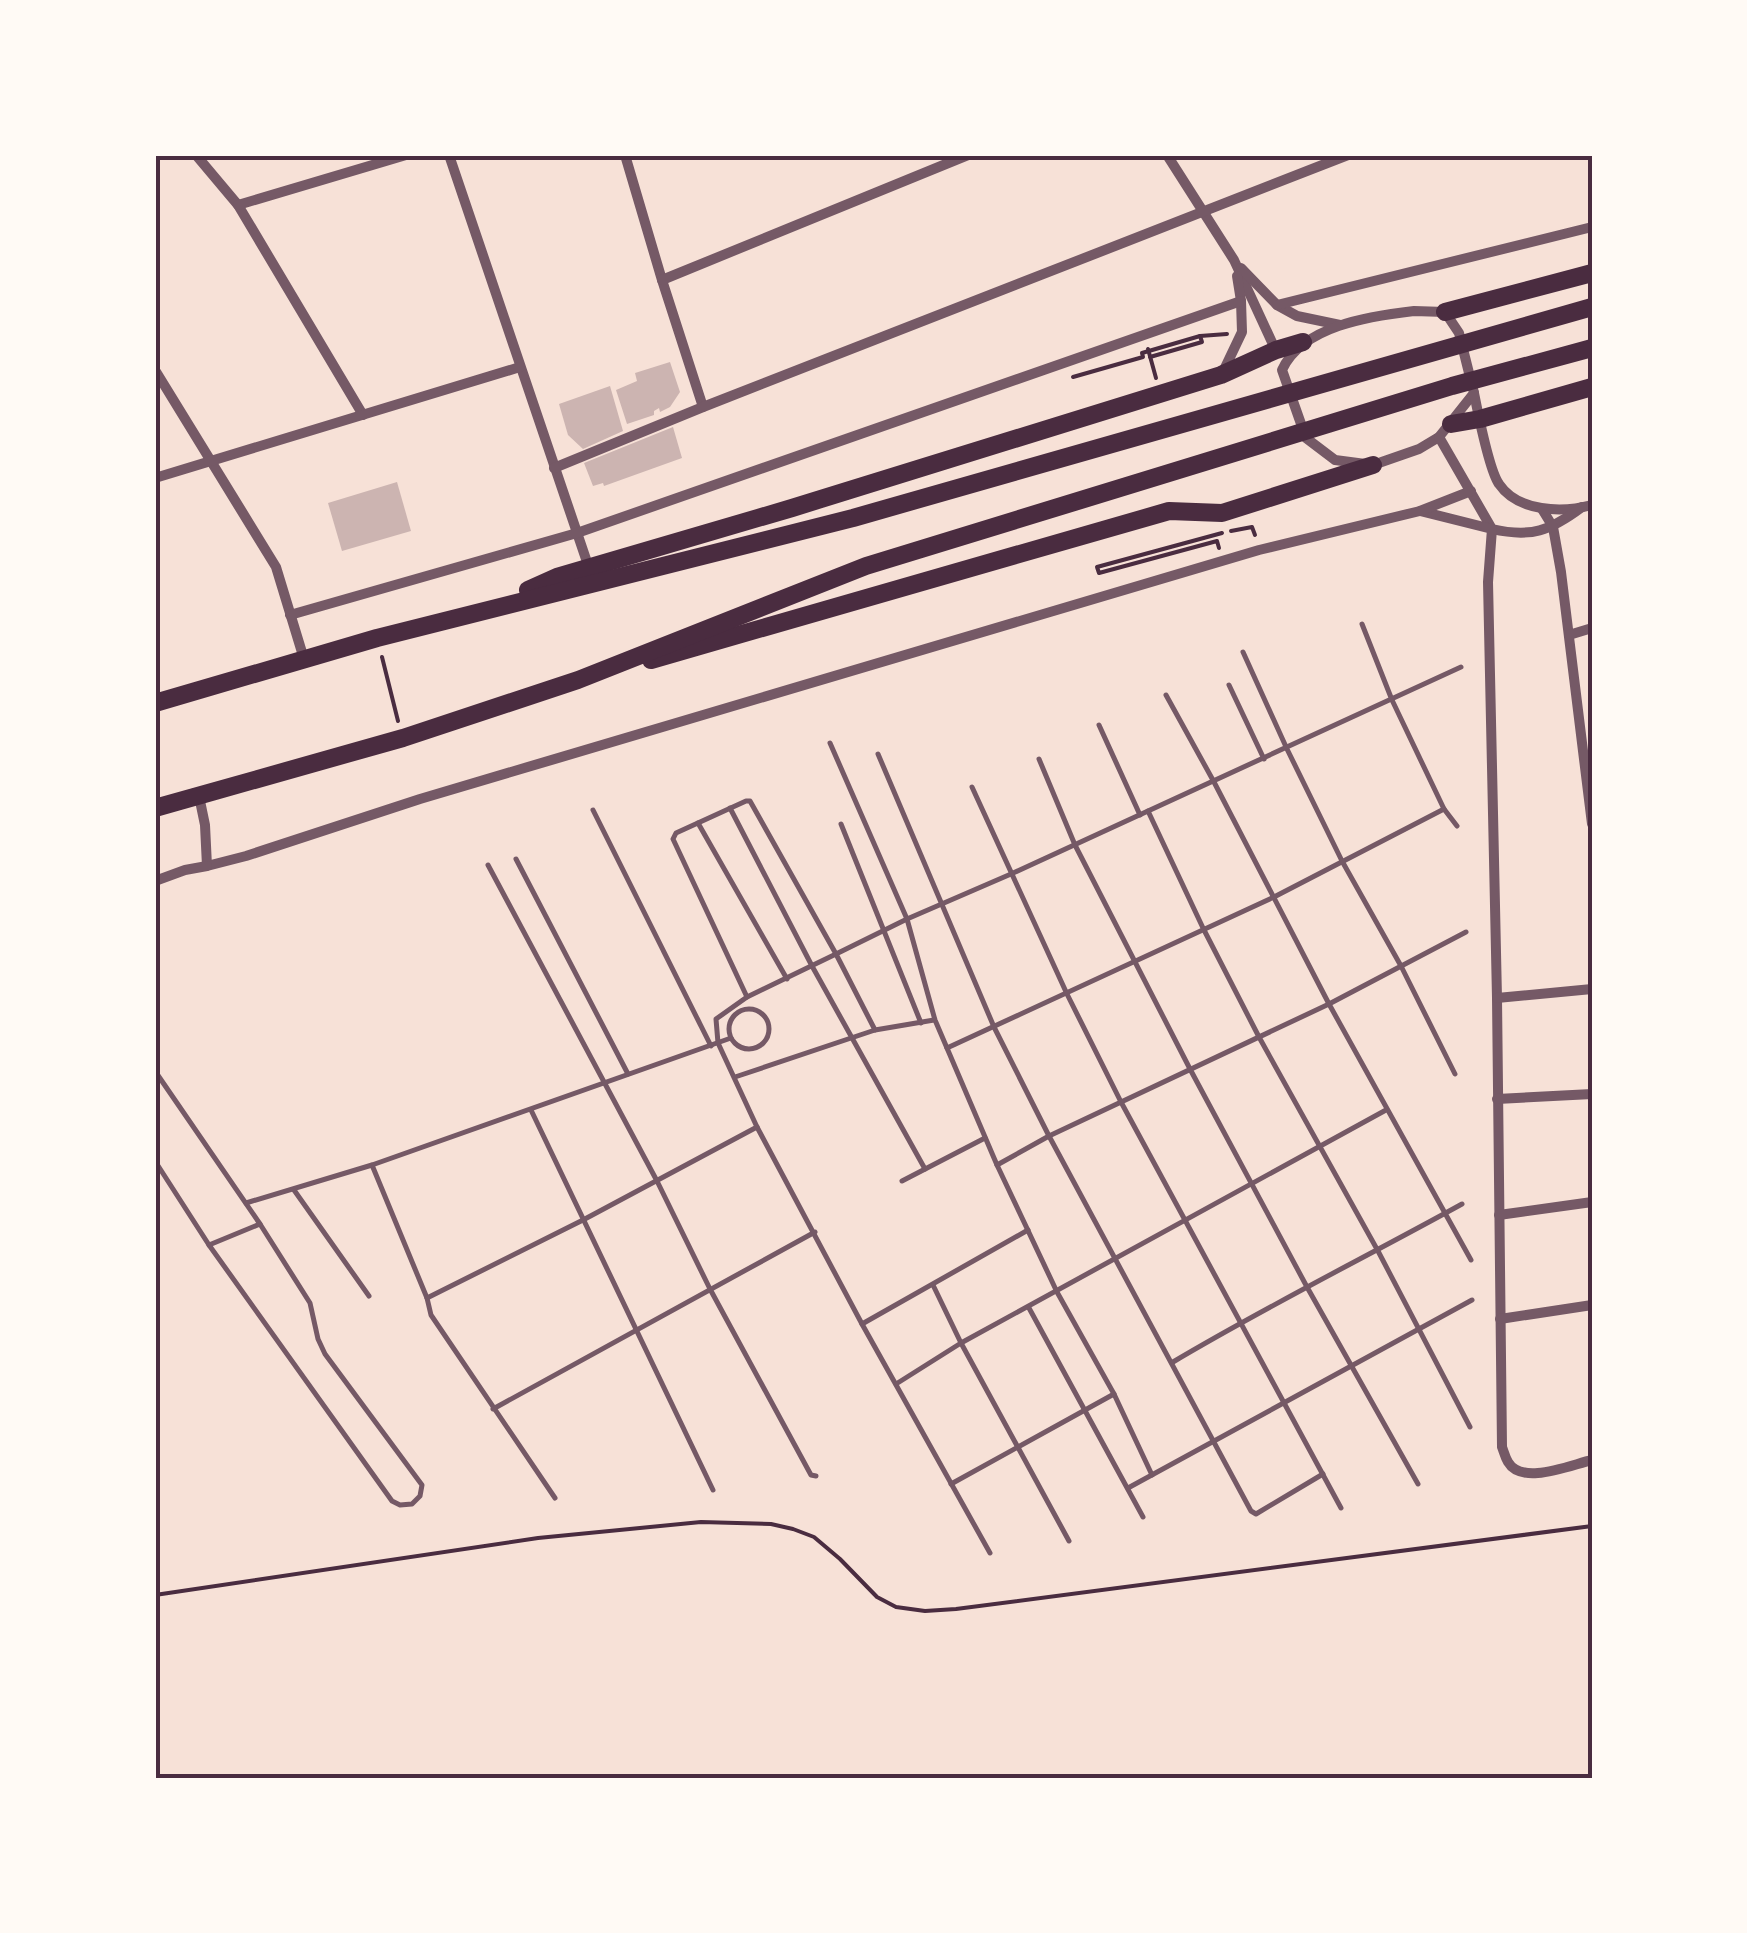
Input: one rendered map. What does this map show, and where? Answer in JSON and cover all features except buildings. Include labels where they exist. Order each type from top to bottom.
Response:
[{"type":"highway","points":[[1446,312],[1592,273]]},
{"type":"highway","points":[[155,703],[377,638],[854,518],[1592,307]]},
{"type":"highway","points":[[488,610],[558,577],[1221,374],[1303,342]]},
{"type":"highway","points":[[578,680],[866,566],[1452,386],[1592,348]]},
{"type":"highway","points":[[1445,431],[1582,392]]},
{"type":"highway","points":[[155,808],[403,738],[578,680],[1169,511],[1222,513],[1373,465]]},
{"type":"street","points":[[196,155],[238,205],[363,415]]},
{"type":"street","points":[[238,205],[406,155]]},
{"type":"street","points":[[449,155],[589,568]]},
{"type":"street","points":[[625,155],[703,407]]},
{"type":"street","points":[[662,280],[968,155]]},
{"type":"street","points":[[1168,155],[1234,260],[1276,350],[1306,438],[1335,460],[1373,465],[1419,449],[1445,431],[1474,393]]},
{"type":"street","points":[[554,468],[1348,155]]},
{"type":"street","points":[[1276,304],[1592,228]]},
{"type":"street","points":[[1221,374],[1242,332],[1234,260]]},
{"type":"street","points":[[1234,260],[1276,304],[1297,316],[1342,326]]},
{"type":"street","points":[[290,615],[577,533],[1241,302]]},
{"type":"street","points":[[1282,370],[1288,356],[1303,342],[1342,326],[1381,314],[1446,312],[1459,334],[1497,482],[1513,498],[1542,509],[1587,506]]},
{"type":"street","points":[[155,478],[520,367]]},
{"type":"street","points":[[155,370],[276,567],[304,660]]},
{"type":"street","points":[[1445,431],[1470,491],[1492,529],[1488,582],[1498,998],[1502,1446],[1508,1464],[1530,1474],[1592,1460]]},
{"type":"street","points":[[155,881],[246,856],[420,798],[1260,550],[1420,511],[1470,491]]},
{"type":"street","points":[[1420,511],[1514,534],[1530,534],[1552,527],[1587,506]]},
{"type":"street","points":[[1542,509],[1552,527],[1561,572],[1592,824]]},
{"type":"street","points":[[1569,635],[1592,628]]},
{"type":"street","points":[[198,796],[205,824],[206,866]]},
{"type":"street","points":[[1498,998],[1592,989]]},
{"type":"street","points":[[1497,1098],[1592,1094]]},
{"type":"street","points":[[1499,1215],[1592,1202]]},
{"type":"street","points":[[1500,1319],[1592,1305]]},
{"type":"lane","points":[[1362,624],[1392,700],[1444,810],[1458,826]]},
{"type":"lane","points":[[1243,652],[1342,861],[1455,1074]]},
{"type":"lane","points":[[990,1553],[757,1127],[718,1043],[716,1020],[747,997],[907,919],[1461,667]]},
{"type":"lane","points":[[1229,684],[1264,759]]},
{"type":"lane","points":[[1166,695],[1470,1260]]},
{"type":"lane","points":[[1098,725],[1140,815]]},
{"type":"lane","points":[[830,743],[907,919],[935,1020],[996,1165],[1152,1475]]},
{"type":"lane","points":[[878,754],[994,1027],[1251,1511],[1256,1514],[1323,1474]]},
{"type":"lane","points":[[1039,759],[1075,845],[1190,1069],[1418,1484]]},
{"type":"lane","points":[[972,786],[1121,1102],[1341,1508]]},
{"type":"lane","points":[[747,997],[673,839],[676,833],[750,801],[875,1030]]},
{"type":"lane","points":[[730,808],[925,1170]]},
{"type":"lane","points":[[593,810],[710,1046]]},
{"type":"lane","points":[[947,1048],[1274,897],[1444,810]]},
{"type":"lane","points":[[1148,811],[1259,1037],[1470,1427]]},
{"type":"lane","points":[[698,823],[787,979]]},
{"type":"lane","points":[[841,824],[921,1022]]},
{"type":"lane","points":[[516,859],[628,1074]]},
{"type":"lane","points":[[488,865],[657,1181],[710,1289],[811,1475],[816,1476]]},
{"type":"lane","points":[[996,1165],[1329,1004],[1466,932]]},
{"type":"lane","points":[[742,1010],[760,1012],[768,1023],[767,1036],[759,1046],[746,1048],[731,1038],[732,1018],[742,1010]]},
{"type":"lane","points":[[736,1077],[875,1030],[935,1020]]},
{"type":"lane","points":[[246,1203],[372,1165],[731,1038]]},
{"type":"lane","points":[[155,1070],[310,1303],[325,1354],[422,1485],[420,1496],[412,1504],[392,1502],[209,1245],[155,1161]]},
{"type":"lane","points":[[530,1108],[714,1490]]},
{"type":"lane","points":[[896,1384],[1116,1257],[1387,1110]]},
{"type":"lane","points":[[427,1298],[757,1127]]},
{"type":"lane","points":[[902,1181],[985,1138]]},
{"type":"lane","points":[[372,1165],[431,1316],[554,1498]]},
{"type":"lane","points":[[294,1190],[369,1296]]},
{"type":"lane","points":[[1173,1362],[1239,1322],[1462,1204]]},
{"type":"lane","points":[[209,1245],[260,1224]]},
{"type":"lane","points":[[862,1324],[1028,1230]]},
{"type":"lane","points":[[493,1408],[815,1232]]},
{"type":"lane","points":[[933,1285],[1069,1541]]},
{"type":"lane","points":[[1128,1488],[1472,1300]]},
{"type":"lane","points":[[1029,1308],[1143,1518]]},
{"type":"lane","points":[[952,1484],[1114,1394]]},
{"type":"path","points":[[1142,353],[1200,336],[1242,332]]},
{"type":"path","points":[[1150,357],[1202,342],[1200,336]]},
{"type":"path","points":[[1200,546],[1099,574],[1097,567],[1201,537]]},
{"type":"path","points":[[377,638],[403,738]]},
{"type":"path","points":[[155,1595],[538,1538],[700,1522],[771,1524],[793,1529],[814,1537],[886,1602],[925,1611],[956,1610],[1592,1526]]}]
